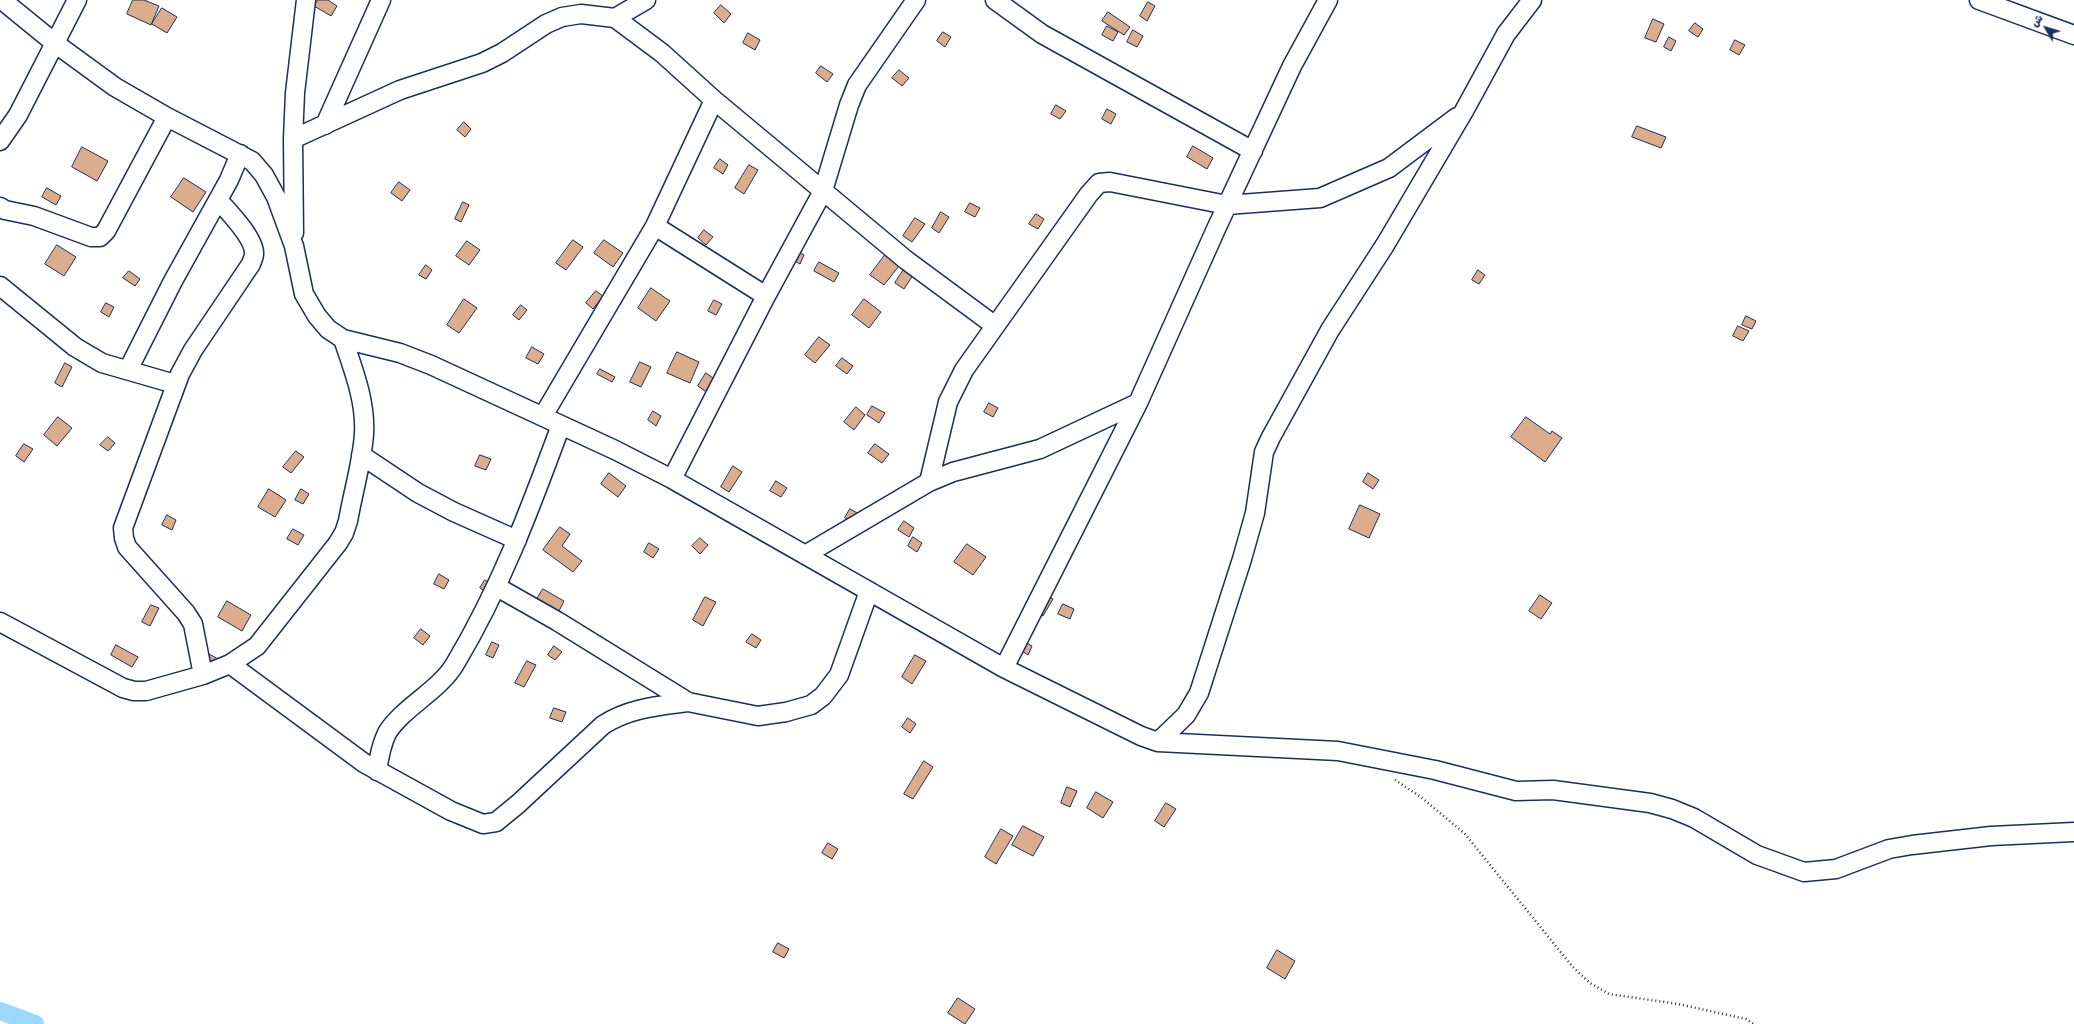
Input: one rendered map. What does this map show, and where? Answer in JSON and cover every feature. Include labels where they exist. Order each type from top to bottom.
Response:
[{"type":"street","points":[[2,0],[56,44],[115,87],[167,117],[240,154],[252,162],[264,175],[276,197],[294,246],[304,294],[317,316],[328,329],[343,339],[416,359],[543,416],[672,479],[1004,668],[1141,736],[1158,742],[1338,751],[1435,770],[1516,791],[1553,790],[1650,803],[1672,809],[1694,818],[1757,855],[1804,872],[1836,869],[1889,849],[1912,845],[1991,836],[2074,832]]},
{"type":"street","points":[[0,141],[18,115],[56,44],[63,26],[77,0]]},
{"type":"street","points":[[294,246],[293,138],[295,93],[306,0]]},
{"type":"street","points":[[325,125],[381,0]]},
{"type":"street","points":[[614,18],[646,0]]},
{"type":"street","points":[[672,479],[766,296],[823,191],[849,105],[857,85],[916,0]]},
{"type":"street","points":[[995,0],[1042,34],[1253,151]]},
{"type":"street","points":[[1004,668],[1138,403],[1227,205],[1292,66],[1328,0]]},
{"type":"street","points":[[1158,742],[1186,715],[1202,686],[1255,513],[1264,452],[1271,436],[1330,330],[1385,246],[1464,111],[1506,34],[1532,0]]},
{"type":"street","points":[[1979,0],[2074,35]]},
{"type":"street","points":[[293,138],[325,125],[400,90],[482,63],[502,53],[546,24],[562,17],[581,14],[614,18],[662,53],[714,100],[906,260],[994,325]]},
{"type":"street","points":[[543,416],[655,226],[714,100]]},
{"type":"street","points":[[929,482],[948,402],[964,370],[994,325],[1099,182],[1110,182],[1227,205],[1320,198],[1389,168],[1464,111]]},
{"type":"street","points":[[0,207],[5,210],[34,216],[92,237],[100,237],[106,231],[167,117]]},
{"type":"street","points":[[128,370],[173,281],[219,201],[240,154]]},
{"type":"street","points":[[203,675],[193,624],[186,613],[128,547],[124,538],[123,528],[175,384],[193,350],[251,264],[254,255],[252,245],[235,219],[219,201]]},
{"type":"street","points":[[655,226],[766,296]]},
{"type":"street","points":[[0,286],[75,347],[102,363],[175,384]]},
{"type":"street","points":[[0,622],[123,688],[134,691],[146,691],[203,675],[230,664],[257,646],[338,543],[344,533],[348,521],[364,432],[362,407],[355,375],[343,339]]},
{"type":"street","points":[[805,556],[929,482],[953,472],[1040,448],[1138,403]]},
{"type":"street","points":[[377,771],[381,748],[387,734],[394,724],[438,685],[454,666],[497,587],[517,540],[561,425]]},
{"type":"street","points":[[361,454],[418,493],[454,512],[517,540]]},
{"type":"street","points":[[497,587],[557,621],[688,702]]},
{"type":"street","points":[[230,664],[377,771],[468,819],[483,824],[496,822],[518,804],[603,725],[616,716],[630,711],[688,702],[758,716],[786,712],[810,705],[823,696],[839,675],[869,591]]},
{"type":"path","points":[[1391,778],[1421,797],[1465,834],[1572,966],[1590,983],[1610,994],[1693,1008],[1746,1019],[1754,1024]]},
{"type":"building","points":[[133,0],[144,0],[159,6],[151,25],[127,14]]},
{"type":"building","points":[[318,0],[328,0],[337,6],[331,16],[314,6]]},
{"type":"building","points":[[1148,2],[1155,6],[1147,21],[1140,16]]},
{"type":"building","points":[[721,5],[731,14],[724,23],[714,13]]},
{"type":"building","points":[[162,8],[177,17],[167,33],[152,24]]},
{"type":"building","points":[[1108,12],[1130,27],[1124,35],[1102,21]]},
{"type":"building","points":[[1653,19],[1664,24],[1656,42],[1645,38]]},
{"type":"building","points":[[1695,23],[1703,29],[1698,37],[1689,31]]},
{"type":"building","points":[[1107,26],[1118,32],[1113,41],[1102,35]]},
{"type":"building","points":[[1133,30],[1143,36],[1137,47],[1127,42]]},
{"type":"building","points":[[943,32],[951,37],[945,47],[937,41]]},
{"type":"building","points":[[748,33],[760,40],[755,50],[743,43]]},
{"type":"building","points":[[1669,37],[1676,41],[1671,51],[1664,47]]},
{"type":"building","points":[[1735,40],[1745,45],[1739,55],[1730,50]]},
{"type":"building","points":[[821,66],[833,74],[827,82],[816,73]]},
{"type":"building","points":[[899,70],[909,78],[902,86],[892,78]]},
{"type":"building","points":[[1056,105],[1066,111],[1060,119],[1051,114]]},
{"type":"building","points":[[1107,109],[1116,114],[1111,124],[1102,119]]},
{"type":"building","points":[[464,122],[471,129],[465,137],[457,130]]},
{"type":"building","points":[[1637,126],[1666,137],[1661,148],[1632,137]]},
{"type":"building","points":[[1193,146],[1213,158],[1207,169],[1187,157]]},
{"type":"building","points":[[82,147],[108,161],[97,181],[72,167]]},
{"type":"building","points":[[720,159],[728,165],[723,174],[714,168]]},
{"type":"building","points":[[749,165],[758,170],[744,194],[735,188]]},
{"type":"building","points":[[184,178],[206,192],[193,212],[171,197]]},
{"type":"building","points":[[399,182],[410,190],[402,201],[391,193]]},
{"type":"building","points":[[47,188],[61,196],[56,205],[42,197]]},
{"type":"building","points":[[463,202],[469,205],[461,222],[455,219]]},
{"type":"building","points":[[970,203],[980,208],[975,217],[965,212]]},
{"type":"building","points":[[941,212],[949,217],[939,233],[932,228]]},
{"type":"building","points":[[1036,214],[1044,219],[1038,229],[1029,224]]},
{"type":"building","points":[[915,218],[925,224],[912,242],[903,236]]},
{"type":"building","points":[[704,230],[713,237],[706,245],[698,238]]},
{"type":"building","points":[[573,240],[583,247],[566,270],[556,263]]},
{"type":"building","points":[[604,240],[623,253],[613,267],[594,253]]},
{"type":"building","points":[[467,241],[480,250],[469,265],[456,256]]},
{"type":"building","points":[[57,245],[76,257],[64,276],[45,264]]},
{"type":"building","points":[[794,250],[804,255],[800,264],[790,258]]},
{"type":"building","points":[[888,251],[902,262],[884,285],[870,275]]},
{"type":"building","points":[[819,262],[839,273],[834,282],[814,271]]},
{"type":"building","points":[[908,263],[917,269],[904,289],[895,283]]},
{"type":"building","points":[[426,265],[432,270],[426,279],[419,275]]},
{"type":"building","points":[[1478,270],[1485,275],[1479,284],[1472,280]]},
{"type":"building","points":[[129,271],[140,279],[135,286],[123,278]]},
{"type":"building","points":[[651,288],[670,301],[656,321],[638,308]]},
{"type":"building","points":[[596,291],[603,296],[593,309],[586,303]]},
{"type":"building","points":[[464,299],[477,308],[459,333],[447,325]]},
{"type":"building","points":[[864,299],[881,312],[869,328],[852,315]]},
{"type":"building","points":[[714,300],[722,304],[716,315],[708,311]]},
{"type":"building","points":[[106,303],[114,307],[109,317],[101,312]]},
{"type":"building","points":[[521,305],[527,310],[519,320],[513,315]]},
{"type":"building","points":[[1746,316],[1756,321],[1752,329],[1742,325]]},
{"type":"building","points":[[1738,326],[1749,331],[1743,341],[1733,336]]},
{"type":"building","points":[[819,337],[830,345],[815,363],[805,355]]},
{"type":"building","points":[[532,347],[544,354],[538,364],[526,358]]},
{"type":"building","points":[[677,352],[699,362],[690,383],[667,373]]},
{"type":"building","points":[[842,358],[853,366],[847,374],[836,366]]},
{"type":"building","points":[[640,362],[651,367],[641,387],[630,382]]},
{"type":"building","points":[[65,363],[72,367],[62,387],[55,383]]},
{"type":"building","points":[[600,369],[615,377],[612,382],[597,374]]},
{"type":"building","points":[[706,373],[717,381],[709,394],[698,386]]},
{"type":"building","points":[[989,403],[998,408],[993,417],[984,412]]},
{"type":"building","points":[[872,406],[885,413],[879,423],[867,415]]},
{"type":"building","points":[[856,407],[865,415],[854,430],[844,422]]},
{"type":"building","points":[[653,411],[661,416],[656,426],[648,420]]},
{"type":"building","points":[[58,417],[72,428],[57,446],[44,435]]},
{"type":"building","points":[[1526,417],[1550,434],[1552,431],[1562,438],[1545,462],[1511,437]]},
{"type":"building","points":[[108,437],[115,443],[108,451],[100,445]]},
{"type":"building","points":[[24,444],[33,449],[24,462],[16,456]]},
{"type":"building","points":[[875,444],[889,454],[882,463],[868,453]]},
{"type":"building","points":[[296,451],[304,457],[291,473],[283,467]]},
{"type":"building","points":[[480,455],[491,459],[486,470],[475,466]]},
{"type":"building","points":[[733,466],[742,472],[729,492],[721,487]]},
{"type":"building","points":[[609,473],[626,486],[618,497],[601,484]]},
{"type":"building","points":[[1368,473],[1379,480],[1373,489],[1363,482]]},
{"type":"building","points":[[776,481],[787,488],[781,497],[770,491]]},
{"type":"building","points":[[269,489],[286,500],[275,517],[258,507]]},
{"type":"building","points":[[301,489],[309,494],[303,504],[295,500]]},
{"type":"building","points":[[1360,505],[1380,514],[1369,538],[1349,529]]},
{"type":"building","points":[[850,509],[859,514],[854,523],[845,518]]},
{"type":"building","points":[[167,515],[176,520],[172,530],[162,525]]},
{"type":"building","points":[[904,521],[914,528],[909,537],[898,530]]},
{"type":"building","points":[[560,527],[570,534],[562,546],[582,561],[573,572],[543,550]]},
{"type":"building","points":[[293,529],[304,535],[298,545],[287,539]]},
{"type":"building","points":[[913,537],[922,543],[917,552],[908,546]]},
{"type":"building","points":[[700,538],[708,545],[700,554],[692,546]]},
{"type":"building","points":[[649,543],[659,549],[653,558],[644,552]]},
{"type":"building","points":[[967,544],[986,557],[973,575],[954,562]]},
{"type":"building","points":[[439,574],[449,580],[444,589],[434,584]]},
{"type":"building","points":[[485,580],[494,586],[489,594],[480,588]]},
{"type":"building","points":[[543,589],[564,601],[559,611],[537,599]]},
{"type":"building","points":[[1046,595],[1053,599],[1043,616],[1036,612]]},
{"type":"building","points":[[1540,595],[1552,603],[1541,619],[1529,611]]},
{"type":"building","points":[[705,597],[716,602],[703,626],[693,620]]},
{"type":"building","points":[[227,601],[251,615],[242,631],[218,617]]},
{"type":"building","points":[[1063,604],[1074,609],[1070,619],[1058,614]]},
{"type":"building","points":[[151,605],[159,608],[150,626],[142,622]]},
{"type":"building","points":[[421,629],[430,636],[423,645],[414,638]]},
{"type":"building","points":[[752,634],[761,640],[756,648],[746,642]]},
{"type":"building","points":[[1023,641],[1032,646],[1028,655],[1019,649]]},
{"type":"building","points":[[492,642],[499,645],[493,658],[486,655]]},
{"type":"building","points":[[116,645],[138,657],[132,667],[111,655]]},
{"type":"building","points":[[554,646],[562,652],[555,660],[548,655]]},
{"type":"building","points":[[209,654],[220,660],[214,669],[203,663]]},
{"type":"building","points":[[915,655],[926,661],[912,684],[902,677]]},
{"type":"building","points":[[527,661],[536,665],[524,687],[515,683]]},
{"type":"building","points":[[554,708],[566,712],[562,722],[550,718]]},
{"type":"building","points":[[908,718],[916,724],[910,733],[902,727]]},
{"type":"building","points":[[924,761],[933,767],[913,799],[904,794]]},
{"type":"building","points":[[1067,787],[1077,791],[1070,807],[1061,803]]},
{"type":"building","points":[[1096,792],[1113,802],[1103,818],[1087,808]]},
{"type":"building","points":[[1166,803],[1176,809],[1164,827],[1155,821]]},
{"type":"building","points":[[1023,826],[1044,837],[1033,856],[1012,845]]},
{"type":"building","points":[[1001,829],[1013,836],[996,864],[985,857]]},
{"type":"building","points":[[828,843],[838,849],[832,859],[822,853]]},
{"type":"building","points":[[778,943],[789,949],[784,958],[773,952]]},
{"type":"building","points":[[1277,950],[1295,961],[1285,979],[1267,968]]},
{"type":"building","points":[[958,998],[975,1009],[965,1024],[948,1013]]},
{"type":"waterway","points":[[0,1011],[35,1024]]}]
